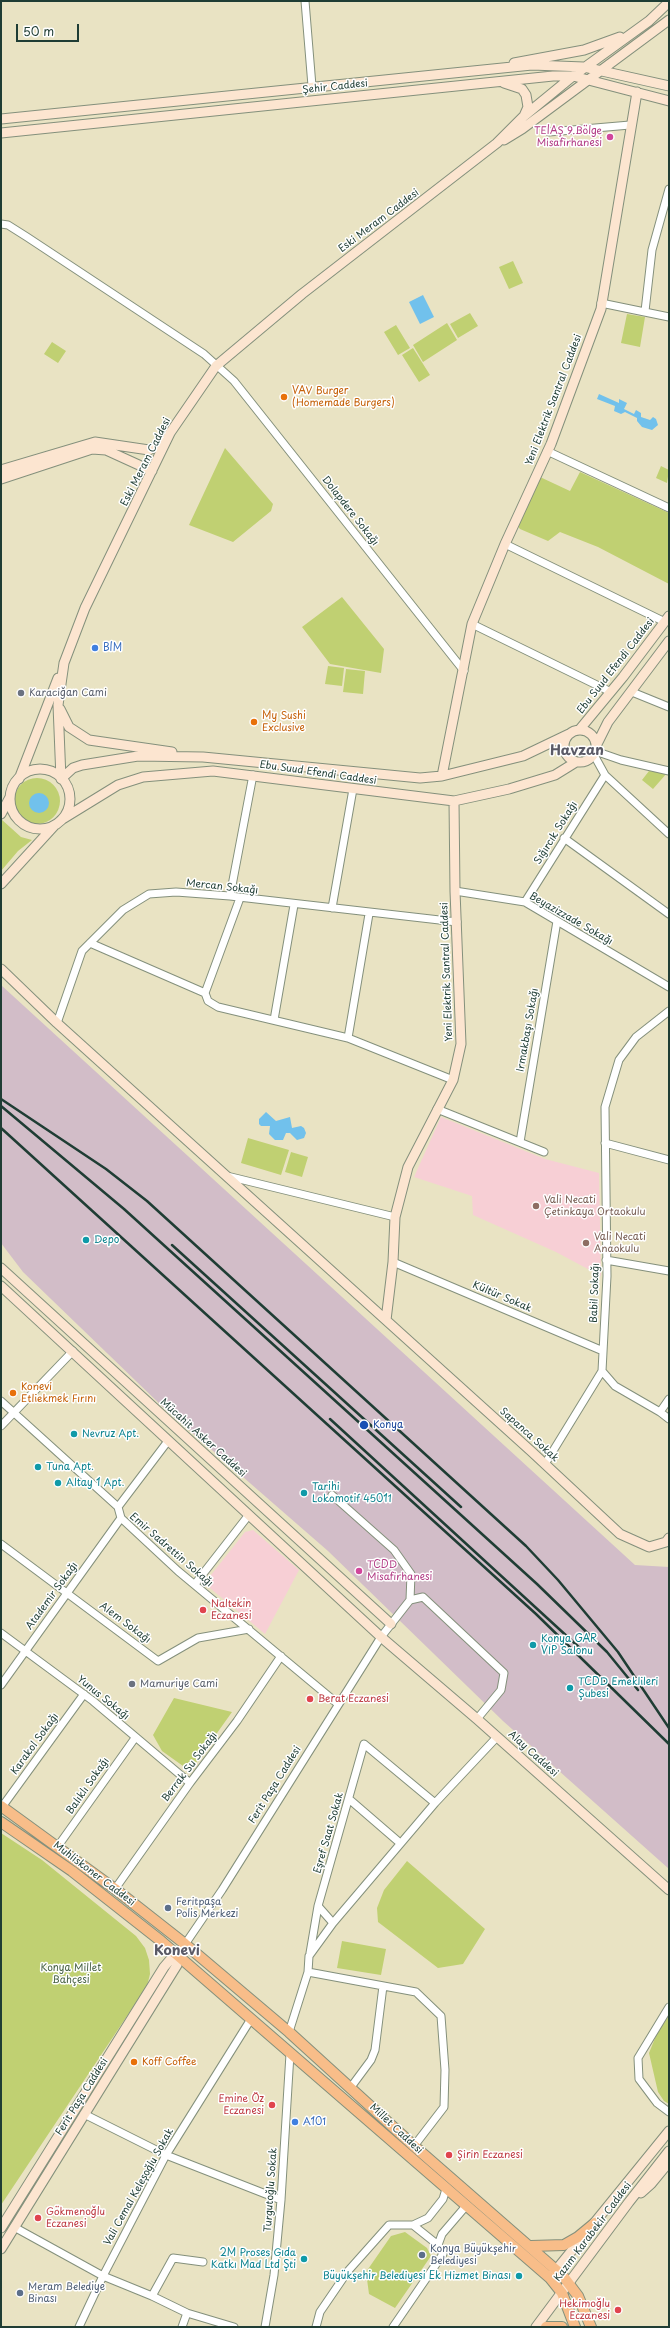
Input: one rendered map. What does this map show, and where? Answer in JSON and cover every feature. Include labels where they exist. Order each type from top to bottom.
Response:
[{"type":"main road","name":"Eski Meram Caddesi","points":[[62,779],[58,705],[64,663],[85,608],[166,441],[216,366],[302,294],[497,143],[523,117],[584,67],[649,21],[669,2]]},
{"type":"main road","name":"Eski Meram Caddesi","points":[[497,143],[522,129],[587,79],[669,20]]},
{"type":"main road","points":[[498,68],[528,59],[594,47],[621,36],[649,21]]},
{"type":"main road","name":"Şehir Caddesi","points":[[1,119],[312,86],[550,64],[584,67],[669,86]]},
{"type":"main road","name":"Şehir Caddesi","points":[[1,133],[494,81],[573,76],[669,101]]},
{"type":"main road","points":[[494,81],[522,89],[528,102],[528,107],[523,117]]},
{"type":"main road","name":"Yeni Elektrik Santral Caddesi","points":[[442,776],[464,671],[472,624],[505,544],[547,451],[601,303],[630,125],[637,92]]},
{"type":"main road","points":[[1,470],[95,442],[148,450],[166,441]]},
{"type":"main road","points":[[1,479],[92,449],[106,450],[152,471]]},
{"type":"main road","name":"Ebu Suud Efendi Caddesi","points":[[580,729],[611,692],[667,619]]},
{"type":"main road","points":[[595,751],[590,733],[580,729],[568,734],[563,748],[568,757],[576,762],[586,761],[595,751],[608,722],[669,641]]},
{"type":"main road","points":[[1,814],[13,787],[19,778],[64,663]]},
{"type":"main road","points":[[58,705],[69,727],[89,740],[202,757]]},
{"type":"main road","name":"Ebu Suud Efendi Caddesi","points":[[62,779],[73,768],[124,758],[202,757],[420,778],[442,776],[523,756],[568,734]]},
{"type":"main road","name":"Ebu Suud Efendi Caddesi","points":[[57,823],[105,792],[137,778],[213,771],[454,801],[509,789],[554,775],[576,762]]},
{"type":"main road","points":[[1,884],[67,811],[70,800],[68,788],[62,779],[52,772],[40,770],[28,772],[19,778]]},
{"type":"main road","points":[[10,796],[14,813],[21,822],[37,829],[57,823]]},
{"type":"main road","name":"Yeni Elektrik Santral Caddesi","points":[[386,1320],[393,1262],[396,1217],[408,1167],[453,1080],[461,1044],[455,891],[454,801]]},
{"type":"main road","name":"Sapanca Sokak","points":[[1,970],[57,1023],[545,1464],[620,1534],[649,1547],[668,1542]]},
{"type":"main road","name":"Mücahit Asker Caddesi","points":[[1,1268],[391,1624]]},
{"type":"main road","points":[[1,1286],[73,1351],[248,1516],[381,1637]]},
{"type":"main road","name":"Alay Caddesi","points":[[381,1637],[477,1719],[669,1890]]},
{"type":"main road","name":"Muhliskoner Caddesi","points":[[2,1806],[58,1846],[185,1944]]},
{"type":"main road","name":"Muhliskoner Caddesi","points":[[1,1822],[72,1871],[177,1956]]},
{"type":"main road","name":"Millet Caddesi","points":[[185,1944],[289,2032],[414,2146],[557,2270],[570,2283],[578,2296],[591,2327]]},
{"type":"main road","name":"Millet Caddesi","points":[[177,1956],[550,2278],[562,2293],[575,2327]]},
{"type":"main road","name":"Ferit Paşa Caddesi","points":[[1,2228],[164,1967],[170,1960],[177,1956],[177,1965],[1,2249]]},
{"type":"main road","name":"Kazım Karabekir Caddesi","points":[[550,2278],[669,2131]]},
{"type":"main road","name":"Kazım Karabekir Caddesi","points":[[536,2327],[669,2151]]},
{"type":"main road","points":[[629,2202],[651,2184],[668,2166]]},
{"type":"main road","points":[[531,2246],[564,2245],[578,2237],[595,2223]]},
{"type":"main road","points":[[546,2327],[562,2327]]},
{"type":"street","points":[[305,1],[312,86]]},
{"type":"street","points":[[549,132],[630,125]]},
{"type":"street","points":[[645,311],[652,250],[669,189]]},
{"type":"street","name":"Dolapdere Sokağı","points":[[1,224],[8,225],[27,237],[204,354],[234,381],[464,671]]},
{"type":"street","points":[[601,303],[669,317]]},
{"type":"street","points":[[547,451],[669,508]]},
{"type":"street","points":[[505,544],[667,619]]},
{"type":"street","points":[[472,624],[611,692]]},
{"type":"street","points":[[632,692],[669,707]]},
{"type":"street","points":[[595,751],[621,760],[669,771]]},
{"type":"street","points":[[595,751],[605,775],[669,834]]},
{"type":"street","points":[[230,896],[253,775]]},
{"type":"street","name":"Sığırcık Sokağı","points":[[525,902],[605,775]]},
{"type":"street","points":[[332,908],[353,789]]},
{"type":"street","points":[[564,838],[669,914]]},
{"type":"street","name":"Beyazizzade Sokağı","points":[[455,891],[525,902],[669,987]]},
{"type":"street","name":"Mercan Sokağı","points":[[57,1023],[82,951],[123,910],[149,894],[176,892],[230,896],[369,914],[457,922]]},
{"type":"street","points":[[240,898],[205,993],[208,1001],[218,1007],[348,1038],[453,1080]]},
{"type":"street","points":[[274,1020],[294,905]]},
{"type":"street","points":[[348,1038],[369,914]]},
{"type":"street","name":"Irmakbaşı Sokağı","points":[[520,1142],[557,921]]},
{"type":"street","points":[[90,943],[205,993]]},
{"type":"street","name":"Babil Sokağı","points":[[545,1464],[602,1371],[606,1260],[605,1107],[619,1060],[636,1037],[669,1011]]},
{"type":"street","points":[[437,1109],[544,1152]]},
{"type":"street","points":[[605,1143],[669,1160]]},
{"type":"street","points":[[225,1175],[396,1217]]},
{"type":"street","points":[[606,1260],[669,1271]]},
{"type":"street","name":"Kültür Sokak","points":[[393,1262],[603,1351]]},
{"type":"street","points":[[1,1426],[73,1351]]},
{"type":"street","points":[[602,1371],[615,1386],[660,1412],[669,1419]]},
{"type":"street","points":[[660,1412],[669,1399]]},
{"type":"street","points":[[1,1401],[118,1508],[168,1441]]},
{"type":"street","points":[[332,1495],[394,1550],[411,1574],[410,1600],[423,1597],[504,1673],[501,1690],[477,1719]]},
{"type":"street","name":"Emir Sadrettin Sokağı","points":[[118,1508],[120,1518],[194,1584],[338,1704]]},
{"type":"street","points":[[194,1584],[248,1516]]},
{"type":"street","name":"Atademir Sokağı","points":[[1,1685],[120,1518]]},
{"type":"street","name":"Alem Sokağı","points":[[1,1544],[158,1661],[198,1638],[249,1630]]},
{"type":"street","name":"Ferit Paşa Caddesi","points":[[177,1956],[222,1890],[381,1637],[410,1600]]},
{"type":"street","name":"Yunus Sokağı","points":[[1,1632],[84,1694],[190,1783]]},
{"type":"street","name":"Berrak Su Sokağı","points":[[115,1889],[190,1783],[237,1722],[281,1656]]},
{"type":"street","name":"Karakol Sokağı","points":[[2,1806],[84,1694]]},
{"type":"street","points":[[309,1956],[333,1924],[400,1843],[497,1737]]},
{"type":"street","name":"Balıklı Sokağı","points":[[58,1846],[135,1738]]},
{"type":"street","name":"Eşref Saat Sokak","points":[[289,2032],[308,1972],[309,1956],[318,1906],[364,1744],[435,1803]]},
{"type":"street","points":[[349,1799],[400,1843]]},
{"type":"street","points":[[318,1906],[333,1924]]},
{"type":"street","points":[[308,1972],[416,1992],[440,2016],[445,2070],[444,2107],[414,2146]]},
{"type":"street","points":[[350,2087],[371,2060],[375,2050],[383,1986]]},
{"type":"street","points":[[669,2007],[638,2058],[639,2079],[657,2103],[669,2112]]},
{"type":"street","name":"Vali Cemal Keleşoğlu Sokak","points":[[79,2327],[102,2276],[166,2155],[251,2020]]},
{"type":"street","name":"Turgutoğlu Sokak","points":[[265,2327],[274,2275],[281,2200],[290,2054]]},
{"type":"street","points":[[84,2114],[166,2155],[281,2200]]},
{"type":"street","points":[[316,2327],[320,2312],[348,2271],[389,2225],[413,2225],[428,2218],[443,2199],[446,2189]]},
{"type":"street","points":[[438,2245],[442,2234],[466,2206]]},
{"type":"street","points":[[393,2327],[443,2254],[438,2245],[413,2225]]},
{"type":"street","points":[[14,2227],[102,2276],[152,2296],[186,2313],[234,2327]]},
{"type":"street","points":[[152,2296],[173,2258],[203,2262]]},
{"type":"street","points":[[182,2327],[186,2313]]},
{"type":"shaded area","points":[[1,985],[635,1565],[669,1567],[669,1869],[503,1721],[328,1551],[166,1410],[23,1272],[1,1243]]},
{"type":"shaded area","name":"Vali Necati Çetinkaya Ortaokulu","points":[[441,1117],[545,1159],[599,1173],[601,1276],[556,1252],[473,1215],[472,1196],[414,1177]]},
{"type":"shaded area","points":[[253,1530],[299,1570],[265,1634],[210,1588],[207,1580],[245,1532]]},
{"type":"green space","points":[[513,261],[523,283],[509,289],[499,267]]},
{"type":"green space","points":[[470,313],[478,326],[458,338],[450,324]]},
{"type":"green space","points":[[627,314],[645,317],[640,347],[621,343]]},
{"type":"green space","points":[[447,323],[457,340],[423,362],[413,345]]},
{"type":"green space","points":[[396,325],[410,348],[398,355],[384,332]]},
{"type":"green space","points":[[52,342],[66,351],[58,363],[44,354]]},
{"type":"green space","points":[[413,348],[430,375],[419,382],[402,355]]},
{"type":"green space","points":[[225,448],[273,504],[271,511],[233,542],[189,525]]},
{"type":"green space","points":[[661,466],[669,470],[667,483],[656,478]]},
{"type":"green space","points":[[580,472],[669,513],[669,584],[598,547],[560,532],[548,541],[520,529],[517,525],[540,477],[570,491]]},
{"type":"green space","points":[[342,597],[384,649],[381,673],[330,664],[302,627]]},
{"type":"green space","points":[[328,666],[344,668],[342,686],[325,684]]},
{"type":"green space","points":[[346,669],[365,671],[363,694],[343,692]]},
{"type":"green space","points":[[649,771],[667,773],[653,789],[642,780]]},
{"type":"green space","points":[[32,778],[42,778],[50,782],[56,788],[60,796],[60,806],[56,814],[50,820],[42,824],[32,824],[24,820],[18,814],[14,806],[14,796],[18,788],[24,782]]},
{"type":"green space","points":[[1,819],[21,837],[32,840],[18,851],[1,871]]},
{"type":"green space","points":[[248,1138],[289,1150],[281,1175],[241,1163]]},
{"type":"green space","points":[[291,1152],[308,1157],[302,1177],[285,1172]]},
{"type":"green space","points":[[174,1698],[232,1712],[190,1771],[162,1751],[153,1735]]},
{"type":"green space","name":"Konya Millet Bahçesi","points":[[1,1833],[42,1860],[136,1936],[145,1948],[149,1960],[150,1974],[147,1986],[1,2205]]},
{"type":"green space","points":[[407,1861],[485,1929],[463,1964],[438,1968],[378,1922],[377,1908],[384,1890]]},
{"type":"green space","points":[[342,1941],[386,1949],[381,1975],[337,1968]]},
{"type":"green space","points":[[669,2016],[669,2104],[664,2101],[658,2092],[649,2053],[658,2031]]},
{"type":"green space","points":[[405,2232],[427,2248],[431,2256],[395,2308],[369,2294],[366,2272],[391,2236]]},
{"type":"water","points":[[423,295],[434,317],[420,324],[409,302]]},
{"type":"water","points":[[599,394],[619,403],[619,399],[627,403],[624,409],[634,414],[636,410],[641,413],[641,417],[650,420],[653,417],[656,419],[658,425],[652,430],[642,427],[637,421],[637,418],[625,412],[621,414],[614,411],[615,406],[597,399]]},
{"type":"water","points":[[39,793],[46,796],[49,803],[46,810],[39,813],[32,810],[29,803],[32,796]]},
{"type":"water","points":[[266,1112],[276,1121],[290,1117],[292,1128],[301,1126],[304,1128],[306,1133],[304,1138],[297,1140],[290,1133],[286,1133],[283,1140],[275,1140],[269,1134],[270,1126],[261,1126],[259,1124],[259,1119]]},
{"type":"railway","points":[[1,1099],[106,1169],[147,1201],[526,1546],[558,1580],[618,1652],[669,1728]]},
{"type":"railway","points":[[1,1106],[124,1209],[537,1584],[607,1652],[638,1690]]},
{"type":"railway","points":[[1,1128],[536,1614],[669,1744]]},
{"type":"railway","points":[[172,1245],[461,1507]]},
{"type":"railway","points":[[330,1419],[582,1650]]},
{"type":"place","name":"TEİAŞ 9.Bölge Misafirhanesi","points":[[610,137]]},
{"type":"place","name":"VAV Burger (Homemade Burgers)","points":[[284,397]]},
{"type":"place","name":"BİM","points":[[95,648]]},
{"type":"place","name":"Karaciğan Cami","points":[[21,693]]},
{"type":"place","name":"My Sushi Exclusive","points":[[254,722]]},
{"type":"place","name":"Vali Necati Çetinkaya Ortaokulu","points":[[536,1206]]},
{"type":"place","name":"Depo","points":[[86,1240]]},
{"type":"place","name":"Vali Necati Anaokulu","points":[[586,1243]]},
{"type":"place","name":"Konevi Etliekmek Fırını","points":[[13,1393]]},
{"type":"place","name":"Konya","points":[[364,1425]]},
{"type":"place","name":"Nevruz Apt.","points":[[74,1434]]},
{"type":"place","name":"Tuna Apt.","points":[[38,1467]]},
{"type":"place","name":"Altay 1 Apt.","points":[[58,1483]]},
{"type":"place","name":"Tarihi Lokomotif 45011","points":[[304,1493]]},
{"type":"place","name":"TCDD Misafirhanesi","points":[[359,1571]]},
{"type":"place","name":"Naltekin Eczanesi","points":[[203,1610]]},
{"type":"place","name":"Konya GAR VIP Salonu","points":[[533,1645]]},
{"type":"place","name":"Mamuriye Cami","points":[[132,1684]]},
{"type":"place","name":"TCDD Emeklileri Şubesi","points":[[570,1688]]},
{"type":"place","name":"Berat Eczanesi","points":[[310,1699]]},
{"type":"place","name":"Feritpaşa Polis Merkezi","points":[[168,1908]]},
{"type":"place","name":"Koff Coffee","points":[[134,2062]]},
{"type":"place","name":"Emine Öz Eczanesi","points":[[272,2105]]},
{"type":"place","name":"A101","points":[[295,2122]]},
{"type":"place","name":"Şirin Eczanesi","points":[[449,2155]]},
{"type":"place","name":"Gökmenoğlu Eczanesi","points":[[38,2218]]},
{"type":"place","name":"Konya Büyükşehir Belediyesi","points":[[422,2255]]},
{"type":"place","name":"2M Proses Gıda Katkı Mad Ltd Şti","points":[[304,2259]]},
{"type":"place","name":"Büyükşehir Belediyesi Ek Hizmet Binası","points":[[519,2276]]},
{"type":"place","name":"Meram Belediye Binası","points":[[20,2293]]},
{"type":"place","name":"Hekimoğlu Eczanesi","points":[[618,2310]]},
{"type":"district","name":"Havzan","points":[[577,751]]},
{"type":"district","name":"Konevi","points":[[177,1951]]}]
